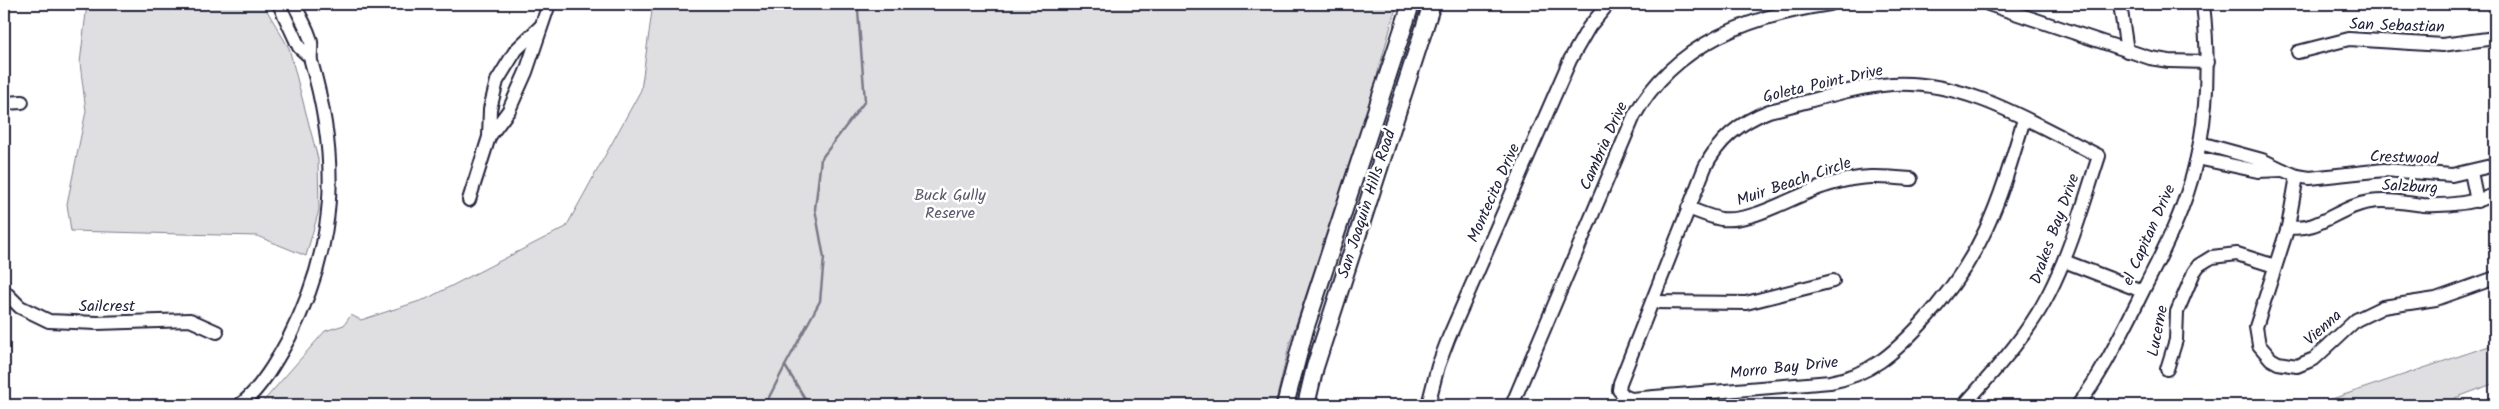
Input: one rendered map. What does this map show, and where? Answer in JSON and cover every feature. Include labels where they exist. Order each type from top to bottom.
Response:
[{"type":"main road","name":"San Joaquin Hills Road","points":[[1285,405],[1305,329],[1411,4]]},
{"type":"main road","name":"San Joaquin Hills Road","points":[[1306,405],[1315,367],[1432,4]]},
{"type":"street","points":[[279,4],[299,47],[310,57]]},
{"type":"street","points":[[240,405],[265,376],[283,350],[312,287],[323,248],[329,210],[328,127],[310,57],[311,41],[294,4]]},
{"type":"street","points":[[489,137],[509,110],[526,72],[549,4]]},
{"type":"street","name":"Montecito Drive","points":[[1428,405],[1438,366],[1449,337],[1570,60],[1589,27],[1608,4]]},
{"type":"street","name":"Cambria Drive","points":[[1512,405],[1634,116],[1652,88],[1668,69],[1688,53],[1728,32],[1784,13],[1830,4]]},
{"type":"street","points":[[1988,4],[2127,51],[2169,61],[2208,62]]},
{"type":"street","points":[[2120,4],[2127,51]]},
{"type":"street","name":"el Capitan Drive","points":[[2078,405],[2105,364],[2173,229],[2197,158],[2206,105],[2208,62],[2203,4]]},
{"type":"street","points":[[469,200],[489,137],[490,110],[497,81],[516,50],[541,26]]},
{"type":"street","name":"San Sebastian","points":[[2298,52],[2349,39],[2442,45],[2495,38]]},
{"type":"street","name":"Goleta Point Drive","points":[[1639,399],[1631,400],[1624,396],[1619,390],[1620,383],[1705,167],[1719,144],[1744,122],[1769,111],[1870,87],[1914,84],[1935,86],[1971,95],[2099,156]]},
{"type":"street","points":[[4,103],[22,102]]},
{"type":"street","name":"Morro Bay Drive","points":[[1639,399],[1830,382],[1861,374],[1885,359],[1902,344],[1943,300],[1972,259],[1988,229],[2001,198],[2024,119]]},
{"type":"street","name":"Crestwood","points":[[2200,143],[2262,160],[2297,176],[2332,178],[2384,170],[2436,175],[2471,172],[2495,165]]},
{"type":"street","name":"Drakes Bay Drive","points":[[1964,405],[2030,325],[2049,294],[2064,261],[2099,156]]},
{"type":"street","name":"Crestwood","points":[[2197,158],[2258,171],[2283,170]]},
{"type":"street","points":[[2471,172],[2478,200]]},
{"type":"street","name":"Muir Beach Circle","points":[[1688,208],[1722,219],[1744,218],[1806,192],[1848,179],[1872,175],[1910,179]]},
{"type":"street","name":"Vienna","points":[[2297,176],[2288,227],[2257,319],[2256,334],[2263,352],[2271,359],[2287,366],[2304,364],[2314,359],[2356,320],[2375,311],[2401,303],[2444,297],[2495,278]]},
{"type":"street","name":"Salzburg","points":[[2288,227],[2309,228],[2337,212],[2368,202],[2395,201],[2441,205],[2478,200],[2495,195]]},
{"type":"street","name":"Lucerne","points":[[2167,369],[2176,340],[2178,307],[2199,265],[2212,257],[2237,254],[2275,266]]},
{"type":"street","points":[[2064,261],[2142,291]]},
{"type":"street","points":[[1652,302],[1746,303],[1833,281]]},
{"type":"street","name":"Sailcrest","points":[[4,292],[20,306],[49,321],[97,324],[190,320],[217,332]]},
{"type":"green space","points":[[87,4],[263,4],[289,48],[318,159],[319,210],[306,256],[257,236],[71,231],[67,204],[86,111],[80,63]]},
{"type":"green space","name":"Buck Gully Reserve","points":[[653,4],[1397,4],[1362,130],[1290,342],[1275,405],[260,405],[325,331],[344,325],[351,315],[361,320],[426,299],[566,227],[641,90]]},
{"type":"green space","points":[[2495,344],[2495,383],[2455,398],[2456,405],[2314,405]]},
{"type":"waterway","points":[[809,405],[785,366],[820,301],[824,258],[815,209],[821,159],[865,101],[858,11],[860,4]]},
{"type":"waterway","points":[[765,405],[785,366]]}]
